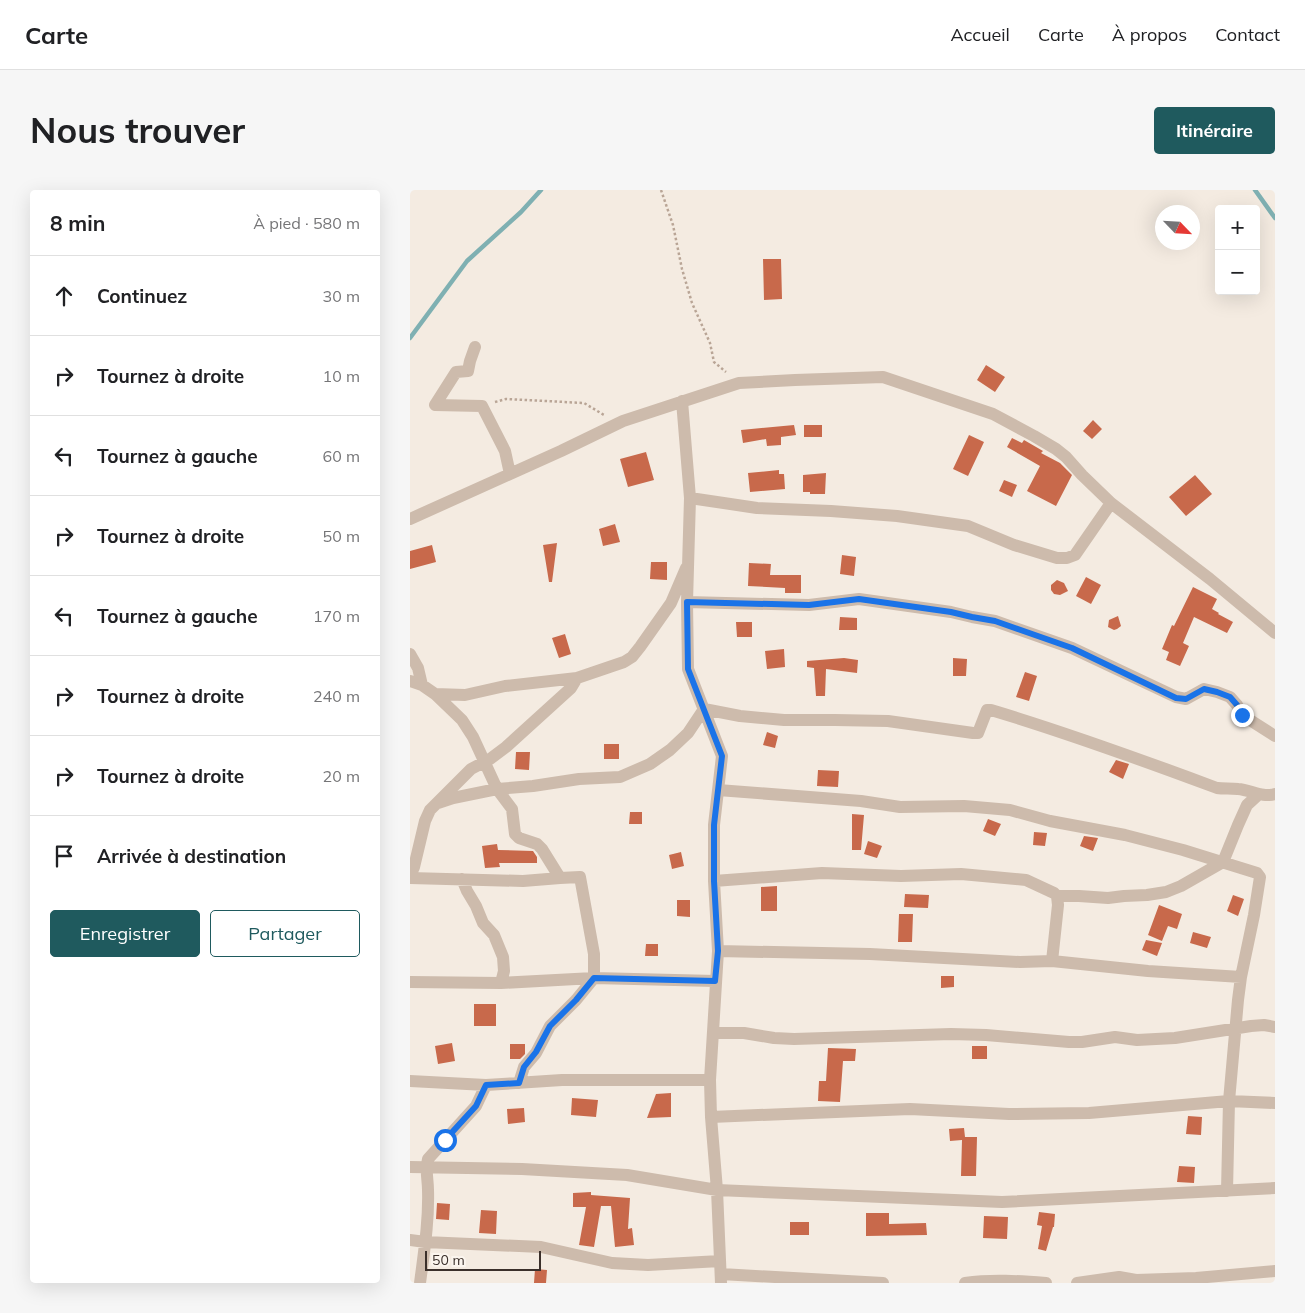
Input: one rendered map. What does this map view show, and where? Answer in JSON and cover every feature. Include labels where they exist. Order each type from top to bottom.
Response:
[{"type":"street","points":[[476,347],[468,371],[456,372],[434,404],[482,406],[505,451],[510,474]]},
{"type":"street","points":[[410,519],[618,424],[739,383],[883,377],[992,414],[1056,449],[1111,503],[1210,579],[1275,633]]},
{"type":"street","points":[[682,401],[690,498],[687,602],[688,669],[722,756],[714,825],[714,881],[718,951],[710,1080],[711,1117],[718,1190],[721,1279],[883,1283]]},
{"type":"street","points":[[690,498],[757,508],[897,516],[968,526],[1057,558],[1067,558],[1075,555],[1111,503]]},
{"type":"street","points":[[435,694],[465,695],[505,686],[577,678],[624,662],[632,657],[640,647],[671,603],[688,564]]},
{"type":"street","points":[[687,602],[809,605],[859,599],[951,612],[995,621],[1072,648],[1176,698],[1186,699],[1204,689],[1223,694],[1230,697],[1242,715],[1275,736]]},
{"type":"street","points":[[410,654],[418,668],[416,683],[435,694],[462,720],[497,789],[512,809],[516,834],[519,838],[537,844],[560,878]]},
{"type":"street","points":[[519,1083],[524,1067],[536,1052],[550,1026],[576,1000],[594,978],[594,954],[580,878],[523,881],[462,878],[411,871],[425,821],[430,810],[471,769],[516,739],[571,688],[577,678]]},
{"type":"street","points":[[438,803],[497,789],[578,779],[620,777],[650,764],[670,750],[688,733],[704,710]]},
{"type":"street","points":[[704,710],[784,720],[888,721],[973,733],[978,733],[987,710],[991,710],[1060,731],[1156,764],[1217,788],[1236,788],[1260,794],[1275,794]]},
{"type":"street","points":[[718,790],[861,801],[900,807],[964,806],[1010,810],[1050,821],[1125,834],[1256,872],[1260,877],[1241,978],[1229,1101],[1227,1191]]},
{"type":"street","points":[[714,881],[822,873],[901,876],[961,874],[1026,880],[1057,896],[1108,898],[1166,892],[1181,886],[1223,862],[1247,806],[1260,794]]},
{"type":"street","points":[[462,878],[483,923],[494,935],[503,957],[504,971],[500,983]]},
{"type":"street","points":[[1052,961],[1058,905],[1057,896]]},
{"type":"street","points":[[718,951],[870,954],[1020,962],[1052,961],[1241,978]]},
{"type":"street","points":[[410,982],[500,983],[594,978],[715,981]]},
{"type":"street","points":[[713,1032],[794,1039],[951,1034],[1082,1042],[1115,1037],[1137,1040],[1175,1038],[1236,1028],[1264,1025],[1275,1027]]},
{"type":"street","points":[[410,1081],[486,1085],[570,1080],[710,1080]]},
{"type":"street","points":[[420,1283],[425,1242],[428,1189],[426,1167],[428,1159],[476,1106],[486,1085]]},
{"type":"street","points":[[711,1117],[910,1109],[1009,1114],[1089,1113],[1229,1101],[1275,1103]]},
{"type":"street","points":[[410,1168],[522,1169],[627,1176],[718,1190],[1002,1202],[1275,1188]]},
{"type":"street","points":[[410,1240],[541,1247],[612,1263],[648,1265],[720,1261]]},
{"type":"street","points":[[1077,1283],[1118,1277],[1136,1280],[1275,1272]]},
{"type":"street","points":[[965,1283],[985,1280],[1046,1283]]},
{"type":"path","points":[[661,190],[673,225],[682,270],[692,303],[710,342],[714,362],[739,383]]},
{"type":"path","points":[[482,406],[506,399],[584,404],[618,424]]},
{"type":"building","points":[[763,259],[781,259],[782,299],[764,300]]},
{"type":"building","points":[[986,365],[1005,377],[995,392],[977,380]]},
{"type":"building","points":[[1093,420],[1102,429],[1092,439],[1083,431]]},
{"type":"building","points":[[794,425],[796,435],[781,437],[781,445],[767,446],[766,439],[743,443],[741,430]]},
{"type":"building","points":[[804,425],[822,425],[822,437],[804,437]]},
{"type":"building","points":[[969,435],[984,442],[968,476],[953,469]]},
{"type":"building","points":[[1012,438],[1022,443],[1024,440],[1043,451],[1041,453],[1060,463],[1072,475],[1056,506],[1027,491],[1040,466],[1007,447]]},
{"type":"building","points":[[646,452],[654,480],[628,487],[620,459]]},
{"type":"building","points":[[779,470],[779,474],[784,474],[785,489],[750,492],[748,473]]},
{"type":"building","points":[[826,473],[825,494],[803,492],[803,475]]},
{"type":"building","points":[[1195,475],[1212,494],[1186,516],[1169,497]]},
{"type":"building","points":[[1004,480],[1017,485],[1012,497],[999,491]]},
{"type":"building","points":[[615,524],[620,542],[603,546],[599,529]]},
{"type":"building","points":[[557,543],[552,582],[549,582],[543,545]]},
{"type":"building","points":[[432,545],[436,562],[410,569],[410,551]]},
{"type":"building","points":[[842,555],[856,557],[854,576],[840,574]]},
{"type":"building","points":[[651,562],[667,562],[667,580],[650,579]]},
{"type":"building","points":[[749,563],[771,564],[770,575],[801,575],[801,593],[785,593],[785,588],[748,586]]},
{"type":"building","points":[[1086,577],[1101,585],[1091,604],[1076,596]]},
{"type":"building","points":[[1057,580],[1064,583],[1068,591],[1060,595],[1054,594],[1051,590],[1051,585]]},
{"type":"building","points":[[1193,587],[1217,599],[1212,609],[1233,622],[1227,633],[1194,617],[1183,643],[1189,646],[1180,666],[1166,660],[1169,652],[1162,649],[1172,625],[1174,626]]},
{"type":"building","points":[[1118,616],[1121,626],[1114,630],[1108,627],[1109,620]]},
{"type":"building","points":[[840,617],[857,618],[857,630],[839,630]]},
{"type":"building","points":[[736,622],[752,622],[752,637],[737,637]]},
{"type":"building","points":[[565,634],[571,654],[559,658],[552,638]]},
{"type":"building","points":[[784,649],[785,667],[767,669],[765,651]]},
{"type":"building","points":[[844,658],[858,660],[857,673],[826,669],[825,696],[816,696],[814,668],[807,667],[807,661]]},
{"type":"building","points":[[953,658],[967,659],[966,676],[953,676]]},
{"type":"building","points":[[1025,672],[1037,676],[1029,701],[1016,697]]},
{"type":"building","points":[[767,732],[778,736],[775,748],[763,745]]},
{"type":"building","points":[[604,744],[619,744],[619,759],[604,759]]},
{"type":"building","points":[[516,752],[530,752],[529,770],[515,769]]},
{"type":"building","points":[[1116,760],[1129,764],[1123,779],[1109,772]]},
{"type":"building","points":[[818,770],[839,771],[838,787],[817,786]]},
{"type":"building","points":[[630,812],[642,812],[642,824],[629,824]]},
{"type":"building","points":[[852,814],[864,815],[861,850],[852,850]]},
{"type":"building","points":[[988,819],[1001,824],[995,836],[983,831]]},
{"type":"building","points":[[1034,832],[1047,833],[1045,846],[1033,845]]},
{"type":"building","points":[[1084,836],[1098,838],[1093,851],[1080,846]]},
{"type":"building","points":[[868,841],[882,846],[877,858],[864,854]]},
{"type":"building","points":[[497,844],[498,850],[533,851],[537,857],[537,863],[499,863],[500,867],[485,868],[482,846]]},
{"type":"building","points":[[681,852],[684,866],[672,869],[669,855]]},
{"type":"building","points":[[777,886],[777,911],[761,911],[761,887]]},
{"type":"building","points":[[905,894],[929,895],[928,908],[904,907]]},
{"type":"building","points":[[1233,895],[1244,899],[1238,916],[1227,911]]},
{"type":"building","points":[[677,900],[690,900],[690,917],[677,916]]},
{"type":"building","points":[[1159,905],[1182,914],[1177,929],[1168,926],[1162,941],[1148,935]]},
{"type":"building","points":[[899,914],[913,914],[912,942],[898,942]]},
{"type":"building","points":[[1193,932],[1211,937],[1207,948],[1190,943]]},
{"type":"building","points":[[1146,940],[1162,943],[1157,956],[1142,950]]},
{"type":"building","points":[[646,944],[658,944],[658,956],[645,956]]},
{"type":"building","points":[[941,976],[954,976],[954,987],[941,988]]},
{"type":"building","points":[[474,1004],[496,1004],[496,1026],[474,1026]]},
{"type":"building","points":[[452,1043],[455,1061],[438,1064],[435,1046]]},
{"type":"building","points":[[510,1044],[525,1044],[525,1054],[520,1059],[510,1059]]},
{"type":"building","points":[[972,1046],[987,1046],[987,1059],[972,1059]]},
{"type":"building","points":[[828,1048],[856,1049],[855,1061],[843,1061],[840,1102],[818,1101],[819,1081],[826,1081]]},
{"type":"building","points":[[671,1093],[671,1117],[647,1118],[656,1094]]},
{"type":"building","points":[[572,1098],[598,1100],[596,1117],[571,1115]]},
{"type":"building","points":[[524,1108],[525,1122],[508,1124],[507,1109]]},
{"type":"building","points":[[1188,1116],[1202,1117],[1201,1135],[1186,1134]]},
{"type":"building","points":[[964,1128],[965,1137],[977,1137],[976,1176],[961,1176],[962,1140],[950,1141],[949,1129]]},
{"type":"building","points":[[1179,1166],[1195,1167],[1194,1183],[1177,1182]]},
{"type":"building","points":[[591,1192],[591,1195],[630,1198],[628,1229],[632,1228],[634,1245],[615,1247],[611,1206],[601,1206],[594,1247],[579,1245],[586,1207],[573,1207],[573,1193]]},
{"type":"building","points":[[437,1203],[450,1204],[449,1220],[436,1219]]},
{"type":"building","points":[[481,1210],[497,1211],[496,1234],[479,1233]]},
{"type":"building","points":[[1039,1212],[1055,1214],[1054,1227],[1046,1251],[1038,1249],[1042,1226],[1037,1225]]},
{"type":"building","points":[[866,1213],[889,1213],[889,1224],[926,1223],[927,1235],[866,1236]]},
{"type":"building","points":[[984,1216],[1008,1217],[1007,1239],[983,1238]]},
{"type":"building","points":[[790,1222],[809,1222],[809,1235],[790,1235]]},
{"type":"building","points":[[535,1269],[547,1270],[546,1283],[534,1283]]},
{"type":"waterway","points":[[410,338],[467,261],[521,212],[541,190]]},
{"type":"waterway","points":[[1255,190],[1275,218]]},
{"type":"route","points":[[445,1140],[476,1106],[486,1085],[519,1083],[524,1067],[536,1052],[550,1026],[576,1000],[594,978],[715,981],[718,951],[714,881],[714,825],[722,756],[688,669],[687,602],[809,605],[859,599],[951,612],[995,621],[1072,648],[1176,698],[1186,699],[1204,689],[1217,692],[1230,697],[1242,715]]}]
